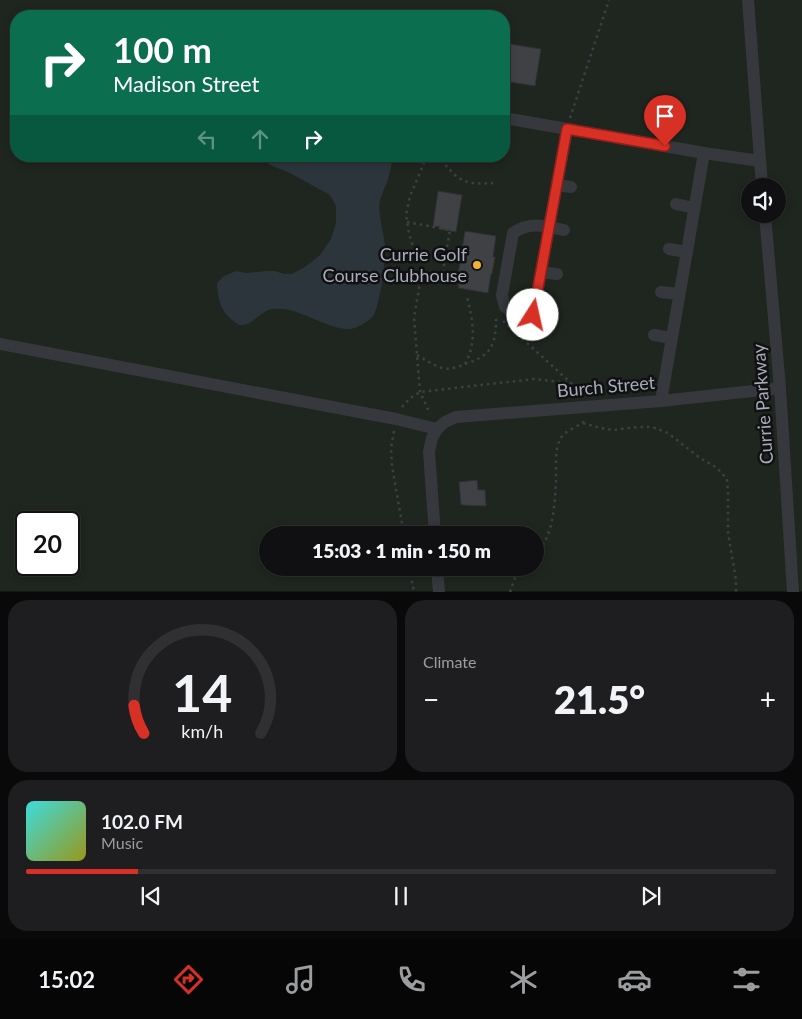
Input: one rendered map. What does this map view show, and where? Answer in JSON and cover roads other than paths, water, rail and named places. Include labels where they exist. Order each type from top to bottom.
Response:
[{"type":"street","points":[[748,0],[761,178]]},
{"type":"street","points":[[510,119],[760,161]]},
{"type":"street","points":[[533,315],[567,129]]},
{"type":"street","points":[[661,401],[704,153]]},
{"type":"street","points":[[557,185],[571,187]]},
{"type":"street","points":[[676,204],[694,208]]},
{"type":"street","name":"Currie Parkway","points":[[766,223],[780,388],[793,592]]},
{"type":"street","points":[[549,317],[515,312],[505,307],[502,295],[513,233],[522,227],[534,225],[564,230]]},
{"type":"street","points":[[669,249],[687,252]]},
{"type":"street","points":[[541,272],[556,274]]},
{"type":"street","points":[[661,292],[679,294]]},
{"type":"street","points":[[654,335],[672,338]]},
{"type":"street","points":[[0,344],[396,419],[437,429],[432,438],[429,452],[434,526]]},
{"type":"street","name":"Burch Street","points":[[437,429],[445,422],[456,417],[661,401],[780,388]]},
{"type":"street","points":[[438,576],[439,592]]},
{"type":"place","name":"Currie Golf Course Clubhouse","points":[[477,265]]}]
